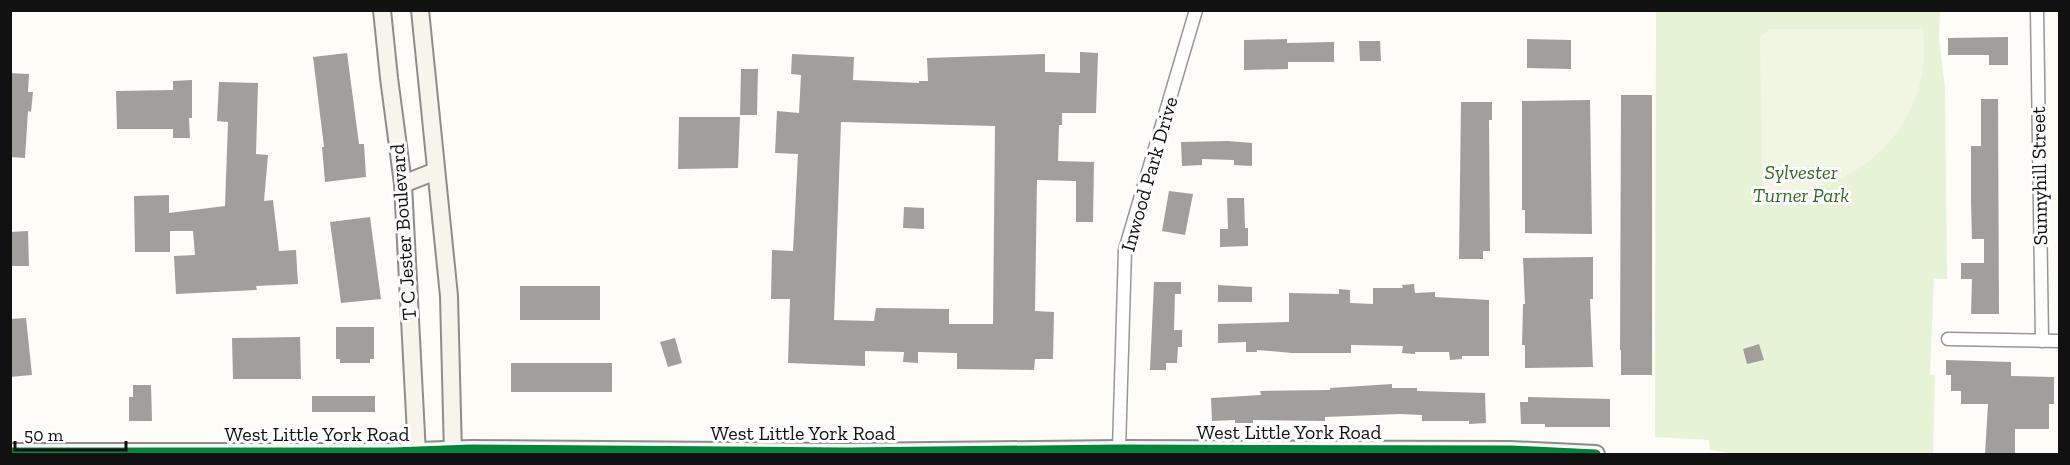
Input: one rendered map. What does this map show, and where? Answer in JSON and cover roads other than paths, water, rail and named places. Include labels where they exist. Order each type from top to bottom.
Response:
[{"type":"street","name":"T C Jester Boulevard","points":[[382,10],[388,78],[403,184],[417,453]]},
{"type":"street","name":"T C Jester Boulevard","points":[[420,10],[449,296],[453,452]]},
{"type":"street","name":"Inwood Park Drive","points":[[1119,449],[1125,250],[1196,10]]},
{"type":"street","name":"Sunnyhill Street","points":[[2037,10],[2042,341]]},
{"type":"street","points":[[403,184],[436,171]]},
{"type":"street","points":[[1948,339],[2060,341]]},
{"type":"street","name":"West Little York Road","points":[[10,452],[864,452],[1119,449],[1512,450],[1596,454]]},
{"type":"park label","name":"Sylvester Turner Park","points":[[1801,184]]}]
